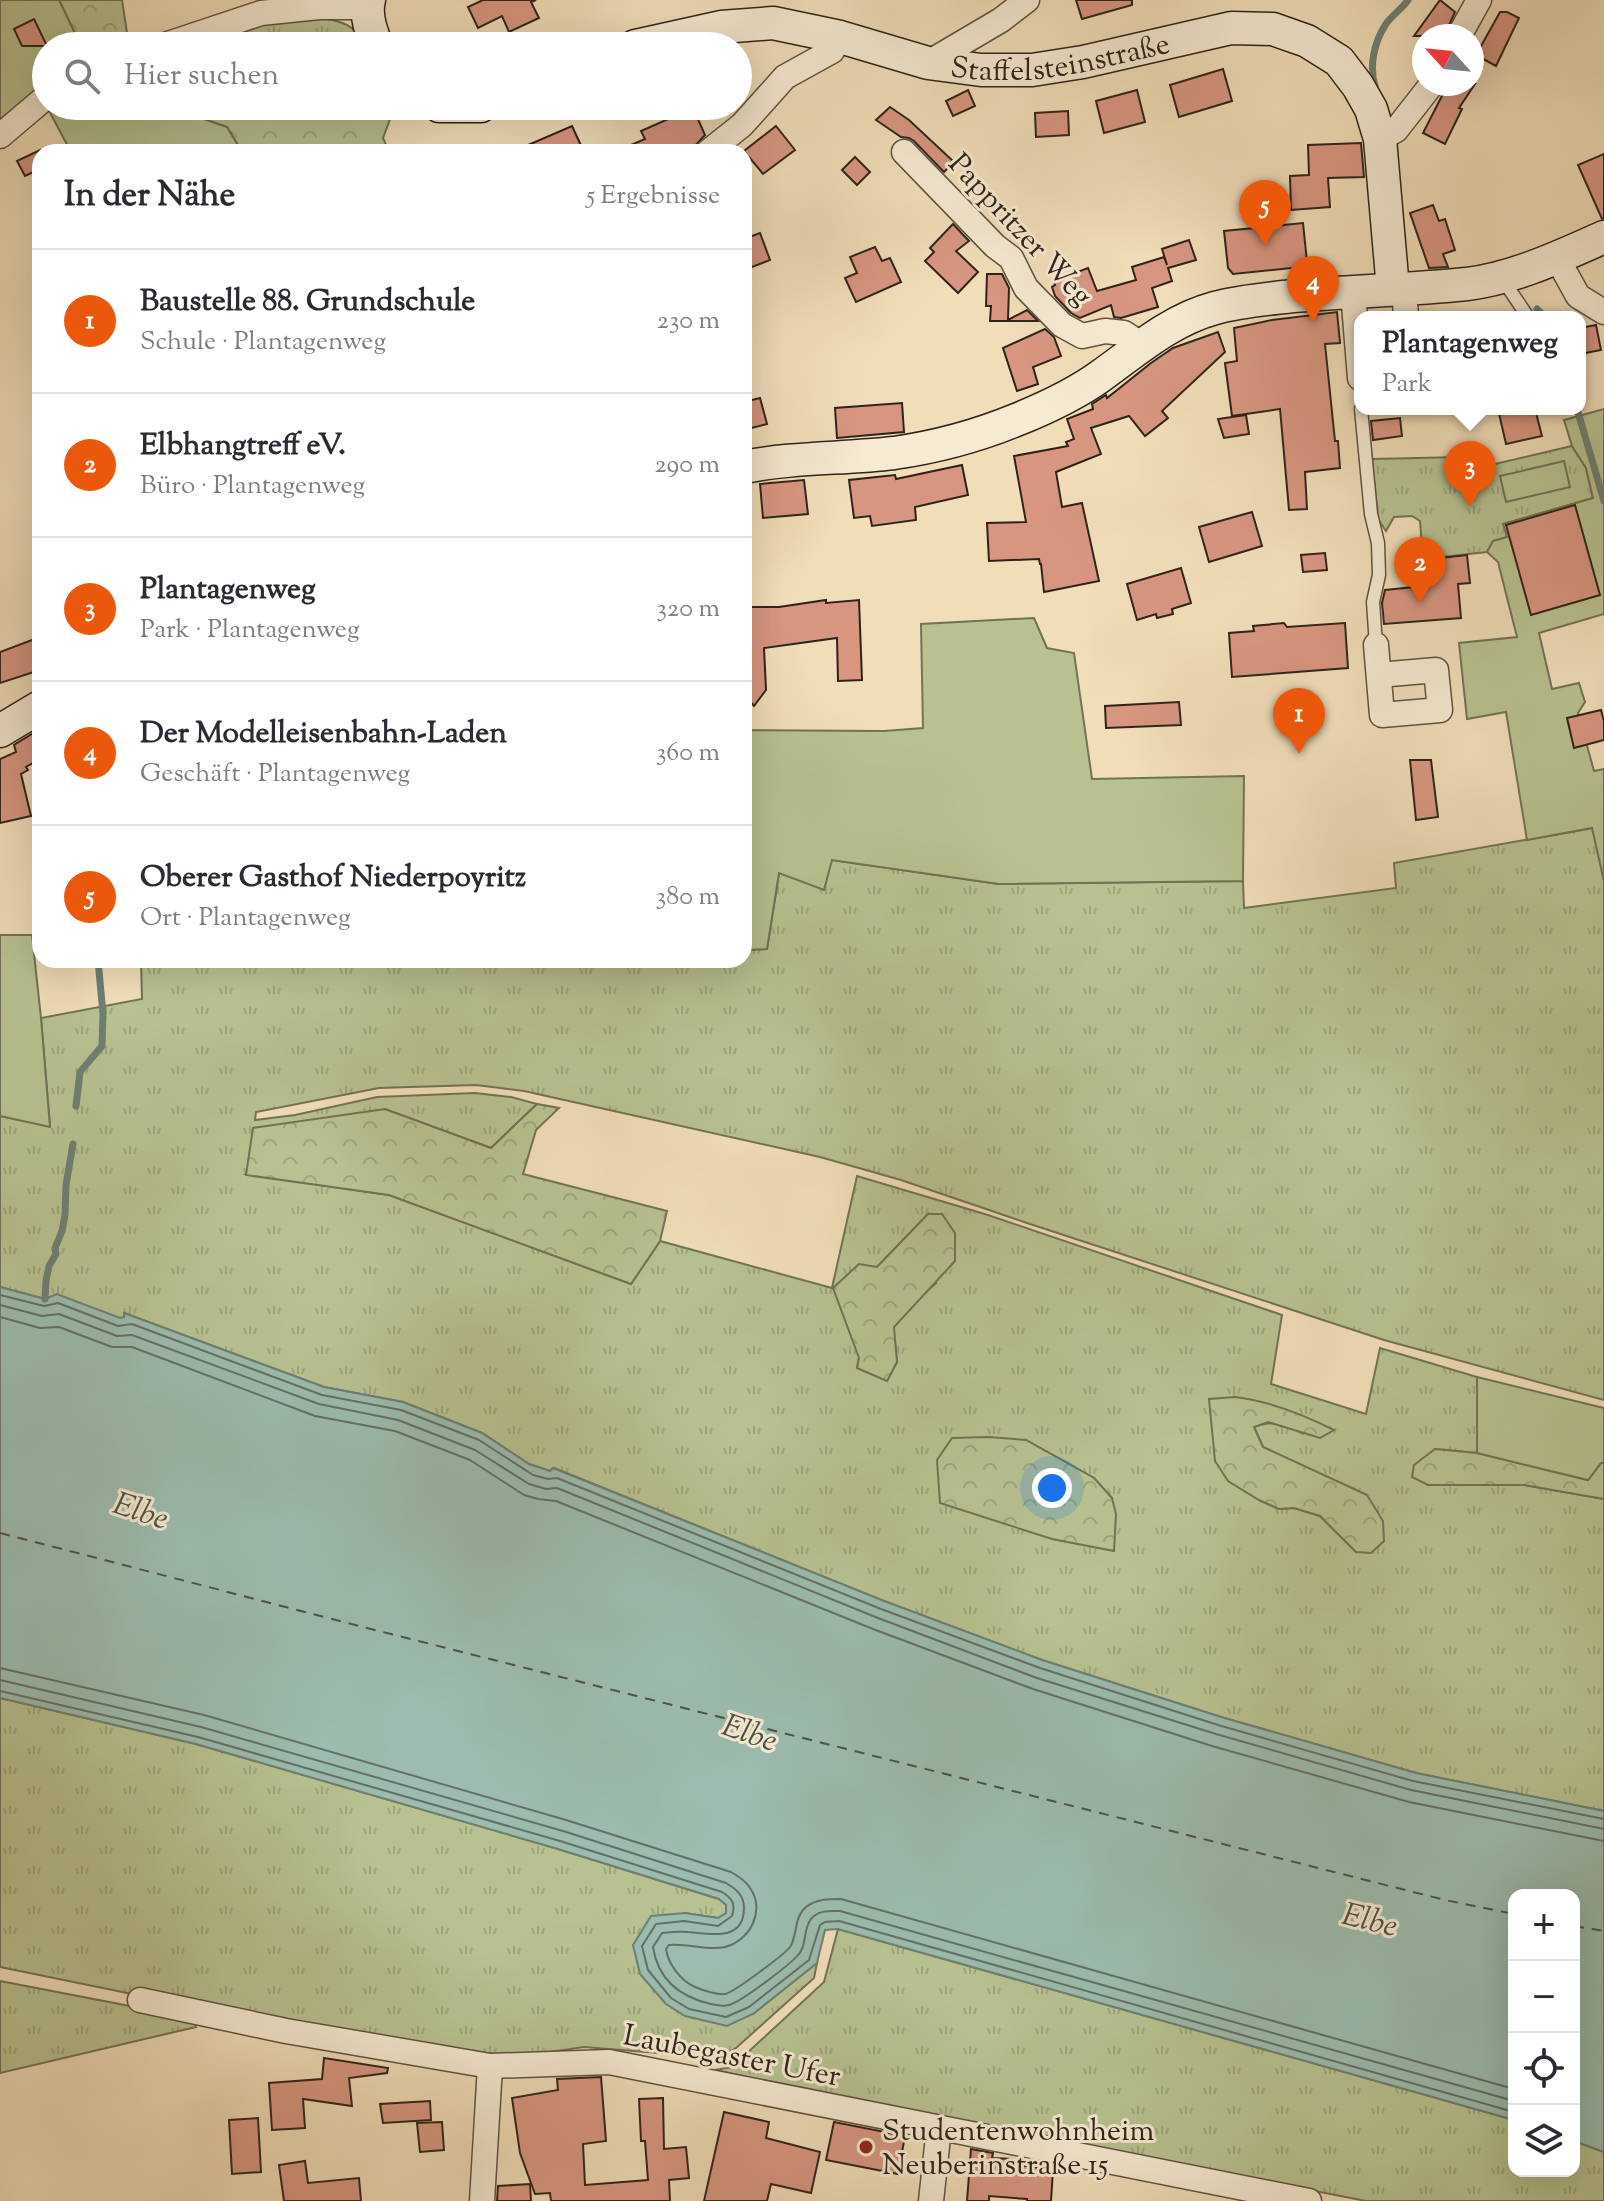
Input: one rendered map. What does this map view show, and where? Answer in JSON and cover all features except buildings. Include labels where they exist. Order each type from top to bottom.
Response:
[{"type":"street","points":[[928,63],[1001,20],[1027,0]]},
{"type":"street","points":[[1466,24],[1479,0]]},
{"type":"street","points":[[204,32],[261,13],[368,3],[371,32]]},
{"type":"street","name":"Staffelsteinstraße","points":[[698,32],[773,23],[840,37],[928,63],[981,70],[1032,70],[1083,62],[1231,28],[1273,29],[1307,41],[1339,61],[1371,109],[1380,139],[1401,298]]},
{"type":"street","points":[[752,114],[785,77],[832,51],[840,37]]},
{"type":"street","points":[[1380,139],[1396,130],[1423,96]]},
{"type":"street","points":[[0,136],[32,109]]},
{"type":"street","points":[[718,144],[746,120]]},
{"type":"street","name":"Pappritzer Weg","points":[[904,152],[995,246],[1011,258],[1026,288],[1062,325],[1082,336],[1105,331],[1124,333],[1142,345]]},
{"type":"street","points":[[752,466],[894,453],[957,440],[1016,420],[1063,399],[1100,377],[1176,323],[1216,307],[1249,300],[1353,292],[1401,298],[1500,276],[1557,258],[1604,237]]},
{"type":"street","points":[[1557,258],[1578,296],[1604,312]]},
{"type":"street","points":[[1353,292],[1355,311]]},
{"type":"street","points":[[1376,645],[1379,675]]},
{"type":"street","points":[[0,731],[32,712]]},
{"type":"street","name":"Laubegaster Ufer","points":[[140,2000],[286,2031],[490,2066],[609,2062],[1309,2201]]},
{"type":"street","points":[[482,2201],[490,2066]]},
{"type":"street","points":[[931,2201],[939,2128]]},
{"type":"lane","points":[[1500,276],[1524,311]]},
{"type":"lane","points":[[1362,415],[1371,514],[1378,543],[1379,575],[1373,602],[1376,645]]},
{"type":"green space","points":[[0,0],[59,0],[74,32],[32,32],[32,103],[0,129]]},
{"type":"green space","points":[[59,0],[122,0],[127,32],[74,32]]},
{"type":"green space","points":[[314,16],[338,21],[356,32],[230,31],[262,20]]},
{"type":"green space","points":[[54,120],[206,120],[227,127],[237,144],[67,144]]},
{"type":"green space","points":[[206,120],[390,120],[383,138],[386,144],[237,144],[227,127]]},
{"type":"green space","points":[[1604,409],[1604,614],[1539,633],[1552,689],[1579,683],[1585,702],[1578,713],[1594,771],[1604,769],[1604,881],[1592,828],[1527,840],[1506,712],[1467,719],[1459,643],[1517,637],[1498,562],[1487,552],[1493,541],[1507,537],[1503,524],[1593,498],[1586,468],[1572,446],[1564,420]]},
{"type":"green space","points":[[1572,446],[1586,468],[1593,498],[1504,524],[1507,537],[1493,541],[1487,552],[1423,559],[1420,521],[1412,516],[1394,517],[1386,531],[1378,519],[1372,459],[1463,457],[1478,468]]},
{"type":"green space","points":[[1564,461],[1570,487],[1506,502],[1500,476]]},
{"type":"green space","points":[[1034,618],[1047,648],[1074,653],[1092,779],[1244,776],[1243,881],[999,884],[832,860],[824,890],[779,873],[767,949],[752,950],[752,730],[884,731],[923,728],[921,624]]},
{"type":"green space","points":[[1593,828],[1604,881],[1604,1400],[1384,1340],[901,1180],[820,1157],[524,1091],[476,1085],[379,1088],[256,1112],[255,1120],[295,1115],[377,1097],[475,1093],[537,1104],[491,1148],[385,1109],[246,1174],[389,1195],[631,1284],[660,1241],[832,1288],[857,1176],[988,1215],[1282,1315],[1271,1384],[1366,1414],[1380,1348],[1477,1377],[1477,1453],[1435,1449],[1428,1485],[1524,1485],[1604,1499],[1604,1811],[1416,1773],[1221,1717],[1042,1660],[884,1601],[554,1468],[550,1471],[529,1464],[482,1433],[403,1402],[324,1387],[124,1313],[124,1318],[120,1318],[50,1297],[45,1299],[0,1287],[0,1116],[50,1126],[41,1018],[142,999],[141,968],[752,968],[752,950],[767,949],[779,873],[832,860],[999,884],[1243,881],[1244,908],[1396,888],[1394,863]],"holes":[[[928,1214],[936,1283],[893,1327],[897,1362],[887,1381],[857,1368],[877,1267]],[[1235,1397],[1304,1434],[1274,1423],[1254,1427],[1263,1447],[1367,1495],[1356,1552],[1320,1516],[1294,1508],[1279,1509],[1259,1500]],[[1026,1440],[1094,1478],[1112,1498],[1114,1550],[1052,1539]]]},
{"type":"green space","points":[[0,935],[32,935],[32,968],[36,968],[50,1127],[0,1116]]},
{"type":"green space","points":[[537,1104],[559,1108],[536,1130],[523,1174],[667,1211],[660,1241],[631,1284],[389,1195],[246,1175],[253,1128],[385,1109],[491,1148]]},
{"type":"green space","points":[[928,1214],[942,1214],[955,1233],[955,1261],[894,1327],[897,1362],[887,1381],[857,1368],[859,1358],[833,1288],[859,1264],[877,1267]]},
{"type":"green space","points":[[1477,1377],[1604,1408],[1604,1463],[1588,1480],[1477,1453]]},
{"type":"green space","points":[[1235,1397],[1286,1409],[1334,1430],[1320,1438],[1268,1422],[1254,1427],[1263,1447],[1367,1495],[1383,1521],[1384,1541],[1371,1553],[1356,1552],[1320,1516],[1294,1508],[1279,1509],[1228,1481],[1215,1461],[1209,1399]]},
{"type":"green space","points":[[952,1438],[1026,1440],[1094,1478],[1112,1498],[1116,1514],[1114,1551],[1052,1539],[940,1503],[937,1460]]},
{"type":"green space","points":[[1435,1449],[1477,1453],[1588,1480],[1604,1463],[1604,1499],[1524,1485],[1428,1485],[1412,1477],[1414,1465]]},
{"type":"green space","points":[[0,1698],[196,1744],[719,1899],[726,1904],[726,1913],[718,1918],[685,1913],[753,2014],[817,1963],[814,1978],[736,2048],[720,2058],[584,2047],[536,2054],[489,2054],[230,2014],[0,1967]]},
{"type":"green space","points":[[838,1929],[1508,2118],[1508,2177],[1580,2177],[1580,2143],[1604,2152],[1604,2201],[1366,2201],[935,2117],[715,2070],[732,2067],[824,1982]]},
{"type":"green space","points":[[0,1981],[192,2018],[196,2027],[0,2073]]},
{"type":"water","name":"Elbe","points":[[0,1287],[45,1299],[57,1294],[120,1318],[124,1317],[124,1313],[324,1387],[403,1402],[482,1433],[529,1464],[550,1471],[553,1468],[884,1601],[1042,1660],[1221,1717],[1416,1773],[1604,1811],[1604,2152],[1580,2143],[1580,1889],[1508,1889],[1508,2118],[838,1929],[825,1930],[817,1963],[753,2014],[727,2026],[685,2016],[666,2004],[640,1974],[633,1945],[651,1916],[685,1913],[718,1918],[726,1913],[726,1905],[719,1899],[196,1744],[0,1698]]},
{"type":"waterway","points":[[1375,86],[1373,62],[1378,38],[1388,21],[1408,0]]},
{"type":"waterway","points":[[1579,415],[1604,501]]},
{"type":"waterway","points":[[76,1106],[80,1072],[102,1046],[99,968]]},
{"type":"waterway","points":[[45,1299],[49,1266],[56,1254],[65,1215],[73,1144]]},
{"type":"ferry route","points":[[0,1533],[1445,1900],[1508,1913]]},
{"type":"ferry route","points":[[1580,1927],[1604,1931]]},
{"type":"place","name":"Oberer Gasthof Niederpoyritz","points":[[1265,246]]},
{"type":"place","name":"Der Modelleisenbahn-Laden","points":[[1313,322]]},
{"type":"place","name":"Plantagenweg","points":[[1470,507]]},
{"type":"place","name":"Elbhangtreff eV.","points":[[1420,603]]},
{"type":"place","name":"Baustelle 88. Grundschule","points":[[1299,754]]},
{"type":"place","name":"Studentenwohnheim Neuberinstraße 15","points":[[866,2147]]}]
